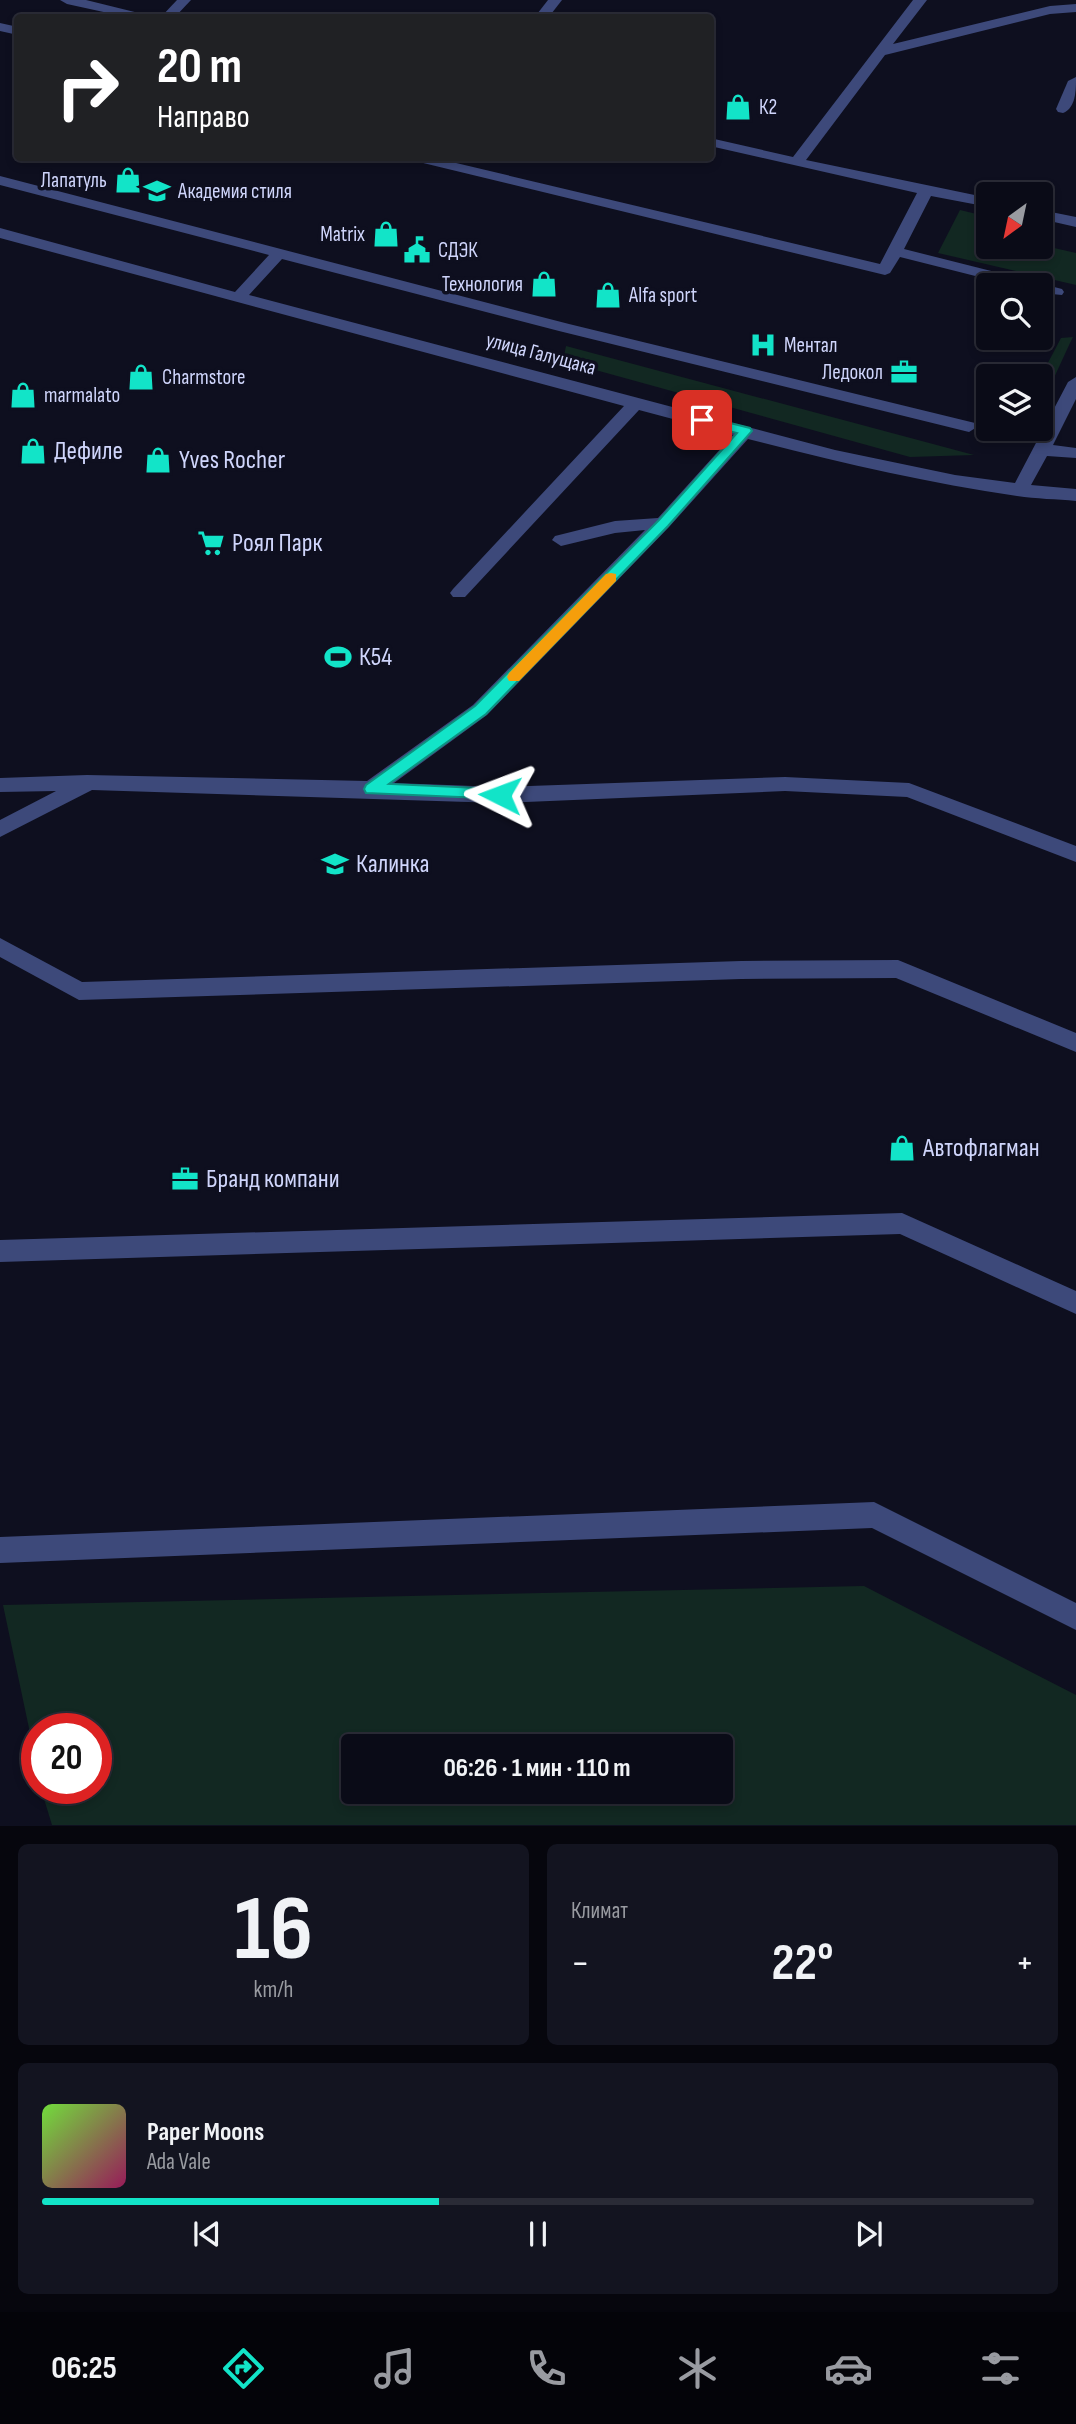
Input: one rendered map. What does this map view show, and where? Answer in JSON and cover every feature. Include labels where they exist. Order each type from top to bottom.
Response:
[{"type":"street","points":[[67,0],[134,14]]},
{"type":"street","points":[[170,14],[184,0]]},
{"type":"street","points":[[543,14],[555,0]]},
{"type":"street","points":[[797,162],[920,0]]},
{"type":"street","points":[[880,52],[1050,10],[1076,8]]},
{"type":"street","points":[[1063,109],[1076,80]]},
{"type":"street","points":[[714,143],[976,201]]},
{"type":"street","points":[[431,161],[885,270],[926,191]]},
{"type":"street","points":[[0,180],[565,328],[969,427]]},
{"type":"street","points":[[1054,217],[1076,222]]},
{"type":"street","name":"улица Галущака","points":[[0,233],[636,403],[906,471],[1019,491],[1076,495]]},
{"type":"street","points":[[895,251],[982,273]]},
{"type":"street","points":[[239,297],[279,253]]},
{"type":"street","points":[[1019,491],[1076,382]]},
{"type":"street","points":[[459,593],[636,403]]},
{"type":"street","points":[[371,789],[480,710],[663,523],[746,431]]},
{"type":"street","points":[[1042,450],[1076,453]]},
{"type":"street","points":[[561,540],[615,527],[663,523]]},
{"type":"street","points":[[0,829],[87,782]]},
{"type":"street","points":[[0,785],[87,782],[500,795],[785,784],[909,790],[1076,854]]},
{"type":"street","points":[[0,947],[79,990],[728,971],[898,969],[1076,1043]]},
{"type":"street","points":[[0,1251],[902,1223],[1076,1303]]},
{"type":"street","points":[[0,1550],[874,1515],[1076,1617]]},
{"type":"green space","points":[[960,210],[976,214],[976,259],[1054,259],[1054,248],[1076,253],[1076,285],[1053,280],[1053,273],[1024,273],[938,253]]},
{"type":"green space","points":[[1073,337],[1053,380],[1053,364],[1047,364],[1061,338]]},
{"type":"green space","points":[[566,346],[974,455],[910,457],[563,361]]},
{"type":"green space","points":[[864,1586],[1076,1695],[1076,1825],[52,1825],[46,1804],[112,1804],[112,1713],[26,1713],[3,1605]]},
{"type":"slow traffic","points":[[514,677],[611,577]]},
{"type":"place","name":"К2","points":[[738,107]]},
{"type":"place","name":"Лапатуль","points":[[128,180]]},
{"type":"place","name":"Академия стиля","points":[[157,191]]},
{"type":"place","name":"Matrix","points":[[386,234]]},
{"type":"place","name":"СДЭК","points":[[417,250]]},
{"type":"place","name":"Технология","points":[[544,284]]},
{"type":"place","name":"Alfa sport","points":[[608,295]]},
{"type":"place","name":"Ментал","points":[[763,345]]},
{"type":"place","name":"Ледокол","points":[[904,372]]},
{"type":"place","name":"Charmstore","points":[[141,377]]},
{"type":"place","name":"marmalato","points":[[23,395]]},
{"type":"place","name":"Дефиле","points":[[33,451]]},
{"type":"place","name":"Yves Rocher","points":[[158,460]]},
{"type":"place","name":"Роял Парк","points":[[211,543]]},
{"type":"place","name":"К54","points":[[338,657]]},
{"type":"place","name":"Калинка","points":[[335,864]]},
{"type":"place","name":"Автофлагман","points":[[902,1148]]},
{"type":"place","name":"Бранд компани","points":[[185,1179]]},
{"type":"route","points":[[500,795],[371,789],[480,710],[663,523],[746,431],[702,420]]}]
